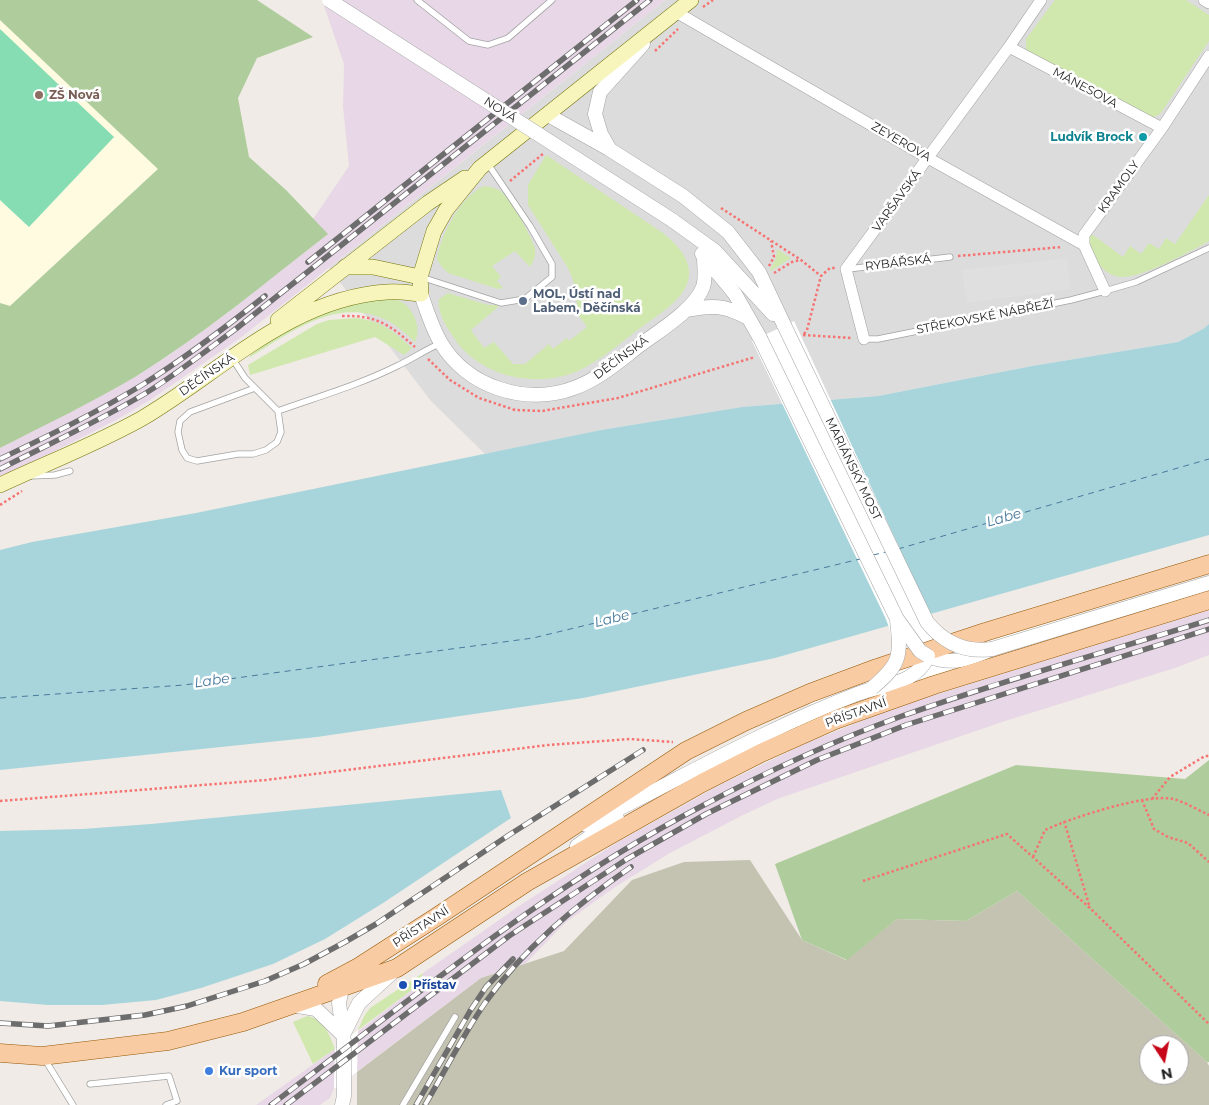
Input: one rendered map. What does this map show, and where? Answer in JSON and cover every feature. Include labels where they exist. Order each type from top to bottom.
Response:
[{"type":"main road","name":"DĚČÍNSKÁ","points":[[0,485],[95,442],[140,419],[189,388],[253,343],[300,317],[346,298],[388,292],[421,294],[420,277],[434,231],[446,210],[484,165],[662,22],[682,16],[691,0]]},
{"type":"main road","points":[[253,343],[276,322],[428,203],[484,165]]},
{"type":"main road","points":[[345,267],[373,267],[420,277]]},
{"type":"main road","name":"PŘÍSTAVNÍ","points":[[291,1004],[358,968],[686,751],[746,721],[810,693],[877,668],[985,632],[1209,564]]},
{"type":"main road","name":"PŘÍSTAVNÍ","points":[[0,1053],[42,1056],[168,1041],[242,1022],[397,968],[528,882],[761,753],[835,720],[934,685],[1209,600]]},
{"type":"street","name":"NOVÁ","points":[[329,0],[672,220],[715,251],[784,325]]},
{"type":"street","name":"VARŠAVSKÁ","points":[[846,269],[1042,0]]},
{"type":"street","points":[[1204,0],[1209,3]]},
{"type":"street","name":"ZEYEROVA","points":[[682,16],[928,158],[1084,245]]},
{"type":"street","name":"DĚČÍNSKÁ","points":[[610,148],[601,134],[595,114],[600,92],[662,22]]},
{"type":"street","name":"MÁNESOVA","points":[[1009,47],[1162,128]]},
{"type":"street","name":"KRAMOLY","points":[[1084,245],[1084,235],[1162,128],[1209,56]]},
{"type":"street","name":"DĚČÍNSKÁ","points":[[548,115],[610,148],[683,196],[728,232],[759,272],[784,325]]},
{"type":"street","name":"NOVÁ","points":[[672,220],[734,294],[760,338],[897,619]]},
{"type":"street","points":[[1084,245],[1105,291]]},
{"type":"street","name":"DĚČÍNSKÁ","points":[[421,294],[441,343],[464,370],[483,382],[506,392],[542,395],[573,389],[590,381],[687,310],[704,286],[704,256]]},
{"type":"street","points":[[846,269],[864,339]]},
{"type":"street","name":"DĚČÍNSKÁ","points":[[687,310],[708,306],[733,309],[749,319]]},
{"type":"street","name":"MARIÁNSKÝ MOST","points":[[784,325],[923,613],[934,630],[949,642],[974,650],[992,649]]},
{"type":"street","points":[[897,619],[920,651],[928,656],[945,661],[960,661],[992,649],[1209,582]]},
{"type":"street","name":"MARIÁNSKÝ MOST","points":[[923,613],[928,635],[928,656]]},
{"type":"street","points":[[872,688],[888,675],[897,662],[899,638],[897,619]]},
{"type":"street","points":[[872,688],[895,683],[914,675],[928,656]]},
{"type":"street","name":"PŘÍSTAVNÍ","points":[[548,844],[693,769],[813,711],[872,688]]},
{"type":"street","name":"PŘÍSTAVNÍ","points":[[528,882],[609,823],[693,769]]},
{"type":"street","points":[[341,1102],[343,1035],[339,1003],[342,988],[358,968]]},
{"type":"street","points":[[343,1035],[359,1003],[397,968]]},
{"type":"street","points":[[291,1004],[316,1009],[343,1035]]},
{"type":"lane","points":[[417,0],[469,41],[488,45],[508,38],[552,0]]},
{"type":"lane","points":[[420,277],[501,303],[525,299],[552,277],[552,264],[530,226],[504,186],[484,165]]},
{"type":"lane","name":"STŘEKOVSKÉ NÁBŘEŽÍ","points":[[864,339],[878,339],[1052,304],[1105,291],[1136,282],[1209,248]]},
{"type":"lane","name":"RYBÁŘSKÁ","points":[[846,269],[950,257]]},
{"type":"lane","points":[[278,411],[388,370],[420,352],[441,343]]},
{"type":"lane","points":[[232,358],[245,378],[255,388],[278,411],[281,432],[277,442],[266,450],[253,454],[238,454],[197,461],[187,458],[182,450],[178,432],[180,421],[190,412],[255,388]]},
{"type":"lane","points":[[20,476],[55,476],[70,471]]},
{"type":"lane","points":[[403,1105],[455,1017]]},
{"type":"lane","points":[[42,1056],[73,1105]]},
{"type":"lane","points":[[90,1084],[168,1076],[177,1101],[166,1105]]},
{"type":"path","points":[[653,53],[682,16],[713,0]]},
{"type":"path","points":[[504,186],[546,151]]},
{"type":"path","points":[[714,204],[802,260],[821,276]]},
{"type":"path","points":[[768,268],[774,257],[771,241]]},
{"type":"path","points":[[950,257],[1084,245]]},
{"type":"path","points":[[772,273],[792,262],[802,260]]},
{"type":"path","points":[[795,339],[807,330],[821,276],[830,268],[846,269]]},
{"type":"path","points":[[340,316],[357,315],[374,318],[386,324],[413,345]]},
{"type":"path","points":[[804,334],[864,339]]},
{"type":"path","points":[[425,357],[450,380],[479,398],[515,410],[542,411],[618,398],[759,356]]},
{"type":"path","points":[[0,801],[266,780],[548,745],[630,739],[677,742],[669,748]]},
{"type":"path","points":[[1152,799],[1170,777],[1205,756],[1209,756]]},
{"type":"path","points":[[1033,857],[1045,830],[1064,821],[1142,800],[1173,799],[1209,815]]},
{"type":"path","points":[[1142,800],[1154,829],[1168,837],[1188,843],[1209,862]]},
{"type":"path","points":[[1064,821],[1091,909]]},
{"type":"path","points":[[863,881],[1007,834],[1091,909],[1209,1024]]},
{"type":"shaded area","points":[[322,0],[665,0],[243,336],[150,400],[118,419],[0,479],[0,448],[136,376],[168,356],[226,314],[327,234],[313,219],[349,166],[343,106],[344,64]]},
{"type":"shaded area","points":[[665,0],[1209,0],[1209,324],[1178,342],[1032,366],[878,396],[742,407],[601,430],[485,454],[431,401],[329,268]]},
{"type":"shaded area","name":"ZŠ Nová","points":[[0,20],[158,169],[10,306],[0,303]]},
{"type":"shaded area","points":[[1067,258],[1071,289],[967,303],[962,270]]},
{"type":"shaded area","points":[[1209,610],[1209,655],[1175,668],[1005,721],[777,799],[670,853],[615,887],[565,923],[526,963],[481,978],[334,1089],[330,1098],[320,1105],[256,1105],[335,1049],[420,984],[423,973],[522,904],[618,842],[716,787],[809,742],[899,706]]},
{"type":"shaded area","points":[[750,860],[802,940],[846,960],[897,919],[966,921],[1017,891],[1177,1035],[1139,1035],[1139,1085],[1189,1085],[1189,1046],[1209,1066],[1209,1105],[357,1105],[357,1072],[481,978],[564,951],[632,880],[684,862]]},
{"type":"green space","points":[[0,0],[257,0],[313,37],[257,58],[238,98],[249,157],[286,190],[328,234],[233,308],[160,361],[102,396],[0,448],[0,303],[10,306],[158,169],[0,20]]},
{"type":"green space","points":[[1055,0],[1186,0],[1209,15],[1209,41],[1161,113],[1153,118],[1026,50],[1026,39]]},
{"type":"green space","points":[[0,29],[114,137],[29,227],[0,200]]},
{"type":"green space","points":[[546,155],[674,242],[686,260],[689,274],[685,288],[675,301],[599,359],[568,375],[532,379],[498,372],[468,354],[456,341],[444,321],[439,299],[448,293],[488,305],[498,305],[497,308],[471,330],[484,348],[494,342],[513,364],[525,364],[549,344],[553,349],[567,338],[569,341],[587,327],[579,316],[573,280],[568,268],[528,205],[528,185]]},
{"type":"green space","points":[[484,186],[492,187],[507,197],[521,219],[535,248],[533,262],[530,267],[515,251],[492,266],[501,277],[497,281],[503,288],[498,289],[448,273],[437,260],[442,239],[453,217],[467,198]]},
{"type":"green space","points":[[1209,195],[1209,241],[1165,264],[1140,274],[1120,277],[1102,268],[1091,250],[1088,237],[1093,235],[1123,257],[1130,246],[1141,254],[1149,243],[1159,249],[1166,238],[1175,244]]},
{"type":"green space","points":[[777,249],[791,258],[771,271],[776,258]]},
{"type":"green space","points":[[385,299],[400,301],[413,314],[418,331],[415,342],[388,321],[369,314],[351,312],[315,320],[297,328],[249,358],[251,354],[295,325],[329,309]]},
{"type":"green space","points":[[356,318],[380,324],[412,348],[404,355],[375,337],[250,375],[248,365],[317,324],[329,320]]},
{"type":"green space","points":[[1209,760],[1209,1062],[1189,1046],[1189,1035],[1177,1035],[1017,891],[966,921],[897,919],[847,960],[802,940],[775,864],[1016,765],[1185,779]]},
{"type":"green space","points":[[423,973],[420,984],[358,1030],[370,1008]]},
{"type":"green space","points":[[307,1016],[313,1017],[322,1024],[335,1049],[313,1064],[293,1022]]},
{"type":"water","name":"Labe","points":[[1209,324],[1209,535],[775,658],[583,698],[317,737],[0,770],[0,550],[32,542],[196,513],[601,430],[742,407],[878,396],[1032,366],[1178,342]]},
{"type":"water","points":[[501,790],[511,818],[325,939],[273,964],[201,988],[156,1000],[102,1005],[48,1005],[0,1001],[0,831],[82,829],[151,824]]},
{"type":"pier","points":[[794,321],[924,601],[934,619],[945,631],[954,638],[965,642],[982,643],[1079,614],[1084,630],[816,718],[810,703],[862,684],[875,676],[891,658],[892,641],[885,617],[752,341]]},
{"type":"pier","points":[[358,1030],[357,1072],[334,1089],[335,1049]]},
{"type":"ferry route","points":[[898,549],[1209,459]]},
{"type":"ferry route","points":[[873,555],[886,552]]},
{"type":"ferry route","points":[[0,698],[184,685],[533,638],[860,559]]},
{"type":"railway","points":[[308,262],[637,0]]},
{"type":"railway","points":[[0,469],[92,423],[146,393],[181,369],[237,328],[650,0]]},
{"type":"railway","points":[[0,459],[90,415],[142,385],[205,342],[265,296]]},
{"type":"railway","points":[[271,1105],[480,946],[588,872],[644,838],[726,793],[825,746],[902,716],[1017,678],[1209,620]]},
{"type":"railway","points":[[286,1105],[509,936],[627,859],[706,814],[817,760],[906,725],[1209,629]]},
{"type":"railway","points":[[0,1023],[48,1026],[145,1015],[187,1006],[265,981],[304,964],[376,924],[509,835],[643,750]]},
{"type":"railway","points":[[425,1105],[477,1015],[500,983],[534,946],[571,912],[631,867]]},
{"type":"railway","points":[[416,1105],[470,1011],[486,987],[513,959]]},
{"type":"place","name":"ZŠ Nová","points":[[39,95]]},
{"type":"place","name":"Ludvík Brock","points":[[1143,137]]},
{"type":"place","name":"MOL, Ústí nad Labem, Děčínská","points":[[523,301]]},
{"type":"place","name":"Přístav","points":[[403,985]]},
{"type":"place","name":"Kur sport","points":[[209,1071]]}]
